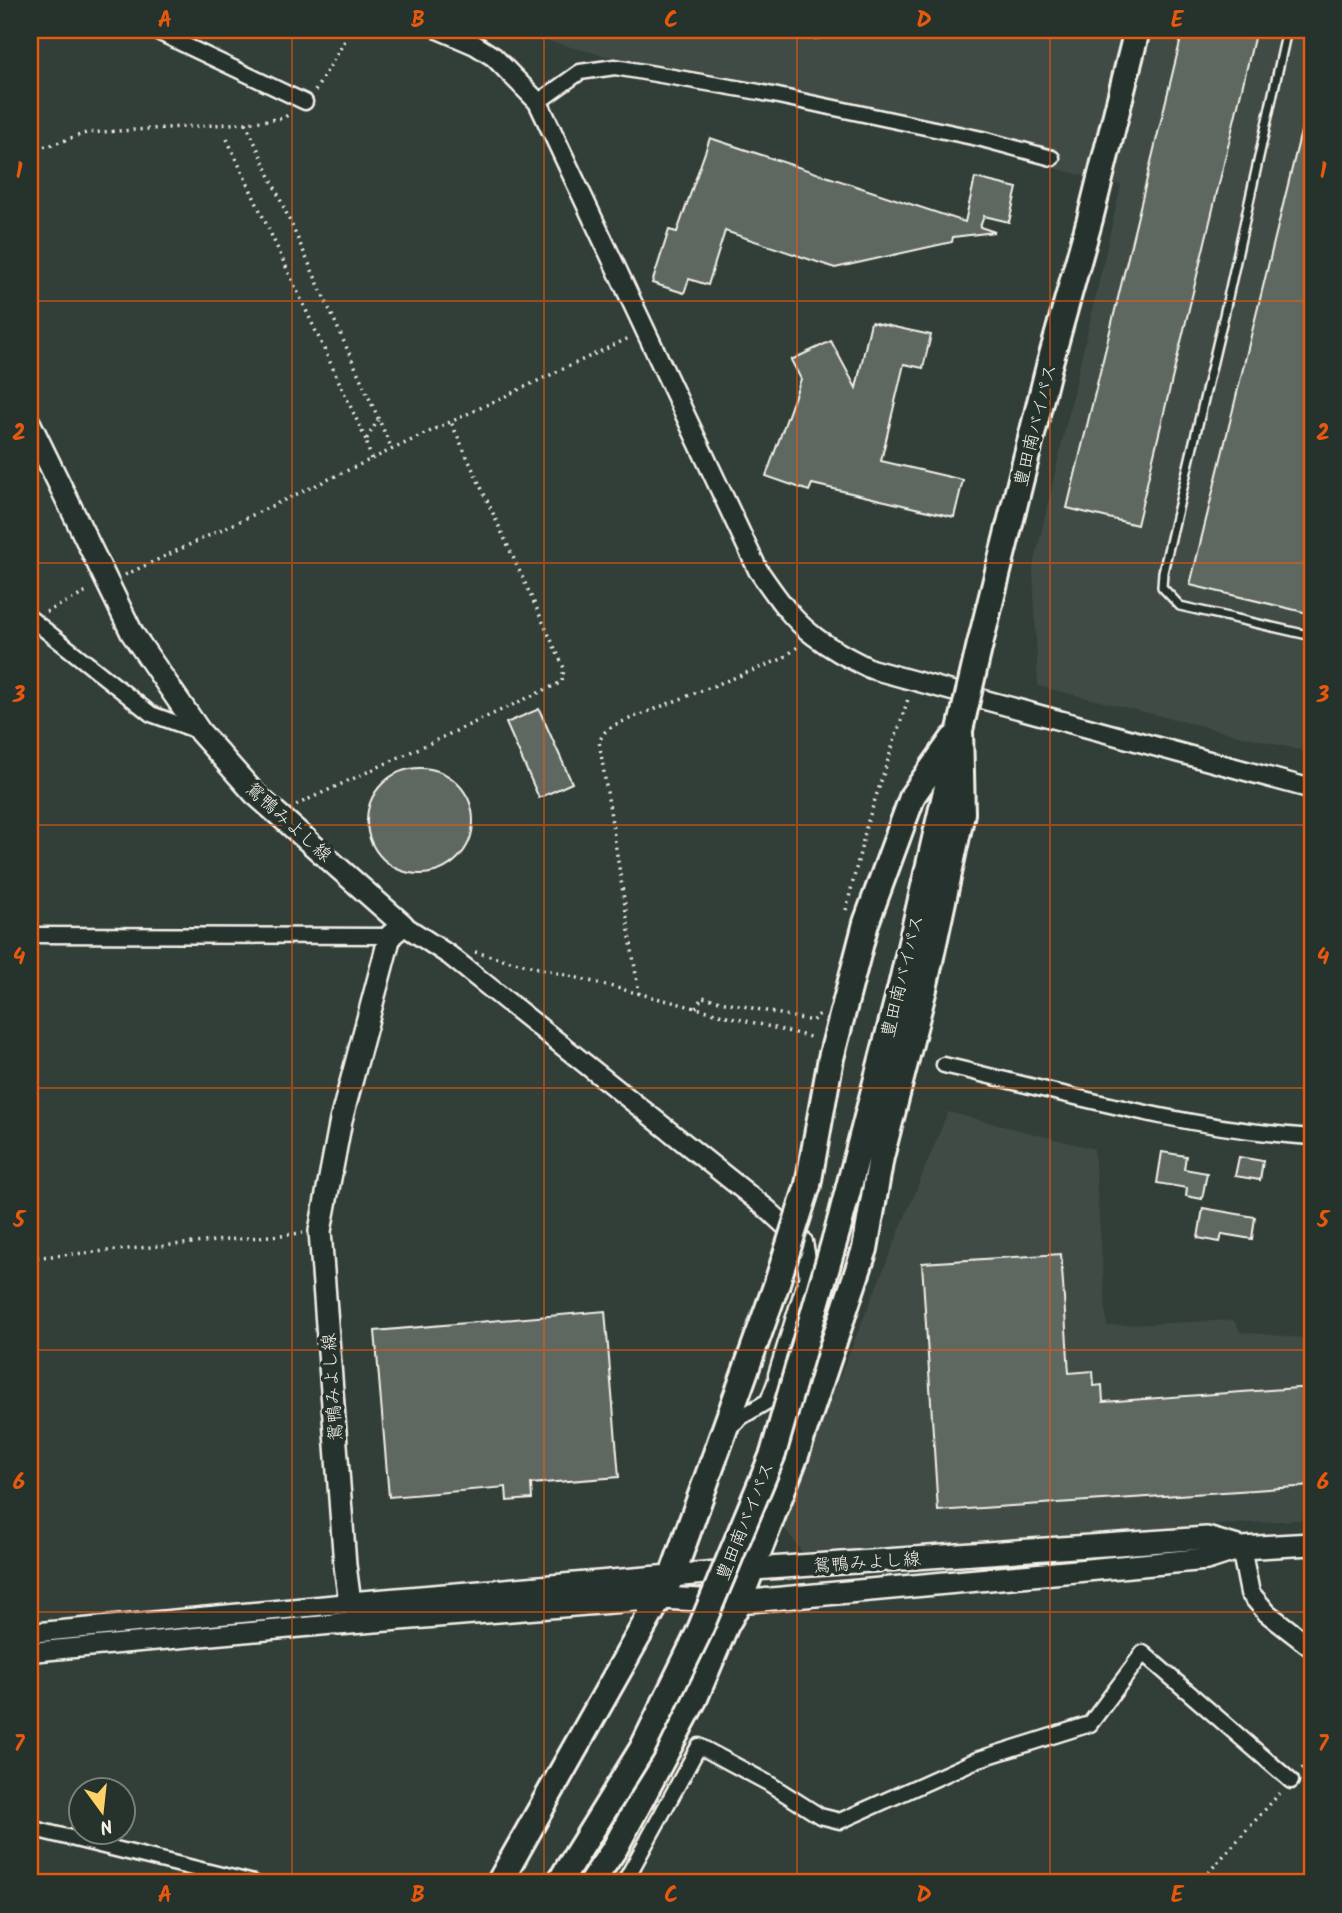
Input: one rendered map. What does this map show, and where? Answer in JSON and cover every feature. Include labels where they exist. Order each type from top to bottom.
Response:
[{"type":"highway","name":"豊田南バイパス","points":[[559,1883],[642,1749],[699,1632],[773,1454],[839,1225],[901,986],[1049,366],[1090,219],[1137,30]]},
{"type":"highway","points":[[499,1883],[666,1587],[776,1286],[808,1185],[831,1058],[866,923],[913,796],[960,730]]},
{"type":"highway","points":[[591,1883],[615,1848],[695,1698],[726,1625],[739,1602],[796,1455],[865,1249],[881,1157],[923,989],[962,813],[960,730]]},
{"type":"main road","name":"鴛鴨みよし線","points":[[30,424],[132,633],[200,732],[232,769],[396,930],[341,1119],[320,1231],[350,1603],[666,1587],[739,1602],[1207,1559],[1241,1548],[1312,1544]]},
{"type":"main road","name":"鴛鴨みよし線","points":[[338,1623],[666,1587],[752,1569],[1207,1538],[1241,1548]]},
{"type":"street","points":[[153,30],[305,102]]},
{"type":"street","points":[[440,30],[475,45],[494,57],[538,102],[758,570],[784,606],[813,635],[871,669],[1312,789]]},
{"type":"street","points":[[538,102],[580,72],[615,67],[760,92],[982,139],[1052,158]]},
{"type":"street","points":[[30,618],[151,714],[200,732]]},
{"type":"street","points":[[30,935],[396,930],[449,955],[757,1200],[803,1242],[809,1276],[768,1401],[743,1416],[723,1433]]},
{"type":"street","points":[[944,1065],[1146,1115],[1270,1135],[1312,1137]]},
{"type":"street","points":[[778,1375],[786,1425],[796,1455]]},
{"type":"street","points":[[1241,1548],[1250,1593],[1267,1612],[1312,1648]]},
{"type":"street","points":[[30,1633],[350,1603]]},
{"type":"street","points":[[30,1652],[338,1623]]},
{"type":"street","points":[[624,1883],[699,1746],[768,1783],[820,1816],[840,1821],[1000,1751],[1090,1724],[1143,1653],[1291,1781]]},
{"type":"street","points":[[30,1828],[254,1883]]},
{"type":"street","points":[[597,1883],[615,1848]]},
{"type":"lane","points":[[795,30],[814,34],[838,30]]},
{"type":"lane","points":[[1287,30],[1225,311],[1163,572],[1162,587],[1180,606],[1312,636]]},
{"type":"path","points":[[30,148],[48,146],[86,133],[246,124],[284,118],[313,94],[346,38]]},
{"type":"path","points":[[246,124],[392,449]]},
{"type":"path","points":[[227,139],[366,440],[371,459]]},
{"type":"path","points":[[30,618],[646,330]]},
{"type":"path","points":[[366,440],[378,420]]},
{"type":"path","points":[[278,814],[562,682],[564,668],[451,422]]},
{"type":"path","points":[[639,994],[599,741],[614,724],[782,659],[813,635]]},
{"type":"path","points":[[845,918],[867,824],[914,681]]},
{"type":"path","points":[[449,955],[463,949],[822,1040]]},
{"type":"path","points":[[696,1008],[702,997],[812,1021],[822,1013]]},
{"type":"path","points":[[30,1258],[320,1231]]},
{"type":"path","points":[[1199,1883],[1312,1758]]},
{"type":"shaded area","points":[[503,30],[1312,30],[1312,753],[1038,686],[1033,569],[1121,185]]},
{"type":"shaded area","points":[[948,1112],[1094,1149],[1107,1326],[1233,1320],[1241,1332],[1312,1339],[1312,1519],[802,1552],[780,1522]]},
{"type":"building","points":[[1183,30],[1256,30],[1137,525],[1067,508]]},
{"type":"building","points":[[1307,107],[1312,108],[1312,614],[1190,585]]},
{"type":"building","points":[[710,138],[965,222],[975,178],[1017,188],[1009,222],[984,216],[980,227],[995,232],[953,237],[952,242],[835,268],[725,231],[708,285],[689,279],[684,293],[652,283],[669,230],[677,232]]},
{"type":"building","points":[[871,322],[931,335],[923,368],[904,364],[881,461],[963,480],[954,517],[812,484],[809,491],[766,476],[801,379],[791,360],[831,341],[856,388]]},
{"type":"building","points":[[539,709],[572,783],[539,798],[506,723]]},
{"type":"building","points":[[420,768],[440,772],[458,783],[469,801],[473,821],[469,841],[458,859],[440,870],[420,874],[400,870],[382,859],[371,841],[367,821],[371,801],[382,783],[400,772]]},
{"type":"building","points":[[1162,1152],[1186,1156],[1184,1169],[1207,1173],[1202,1199],[1186,1196],[1187,1188],[1157,1183]]},
{"type":"building","points":[[1239,1157],[1263,1161],[1260,1180],[1235,1176]]},
{"type":"building","points":[[1203,1208],[1255,1217],[1252,1239],[1222,1234],[1220,1242],[1198,1238]]},
{"type":"building","points":[[1061,1254],[1069,1373],[1093,1371],[1094,1386],[1102,1385],[1103,1402],[1312,1387],[1312,1486],[938,1511],[922,1263]]},
{"type":"building","points":[[605,1311],[619,1477],[531,1484],[532,1499],[507,1501],[506,1487],[389,1497],[375,1331]]}]
